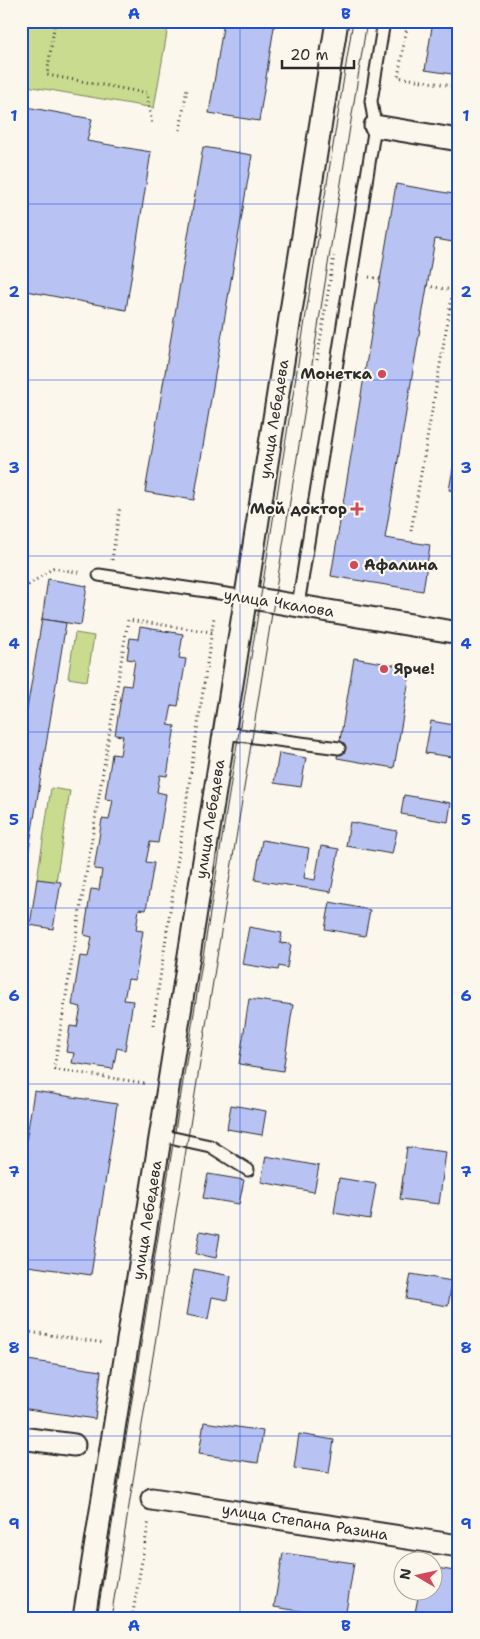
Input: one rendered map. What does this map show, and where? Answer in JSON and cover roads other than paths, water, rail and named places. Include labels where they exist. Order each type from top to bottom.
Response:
[{"type":"street","name":"улица Лебедева","points":[[84,1618],[337,21]]},
{"type":"street","points":[[375,126],[459,140]]},
{"type":"street","name":"улица Чкалова","points":[[246,597],[459,633]]},
{"type":"street","points":[[21,1438],[74,1445]]},
{"type":"street","name":"улица Степана Разина","points":[[152,1499],[459,1546]]},
{"type":"lane","points":[[298,605],[375,126],[371,101],[384,21]]},
{"type":"lane","name":"улица Чкалова","points":[[99,575],[246,597]]},
{"type":"lane","points":[[224,733],[339,748]]},
{"type":"lane","points":[[160,1135],[210,1146],[248,1170]]},
{"type":"tram line","points":[[97,1618],[353,21]]},
{"type":"tram line","points":[[111,1618],[367,21]]},
{"type":"place","name":"Монетка","points":[[382,374]]},
{"type":"place","name":"Мой доктор","points":[[357,509]]},
{"type":"place","name":"Афалина","points":[[354,565]]},
{"type":"place","name":"Ярче!","points":[[384,669]]}]
